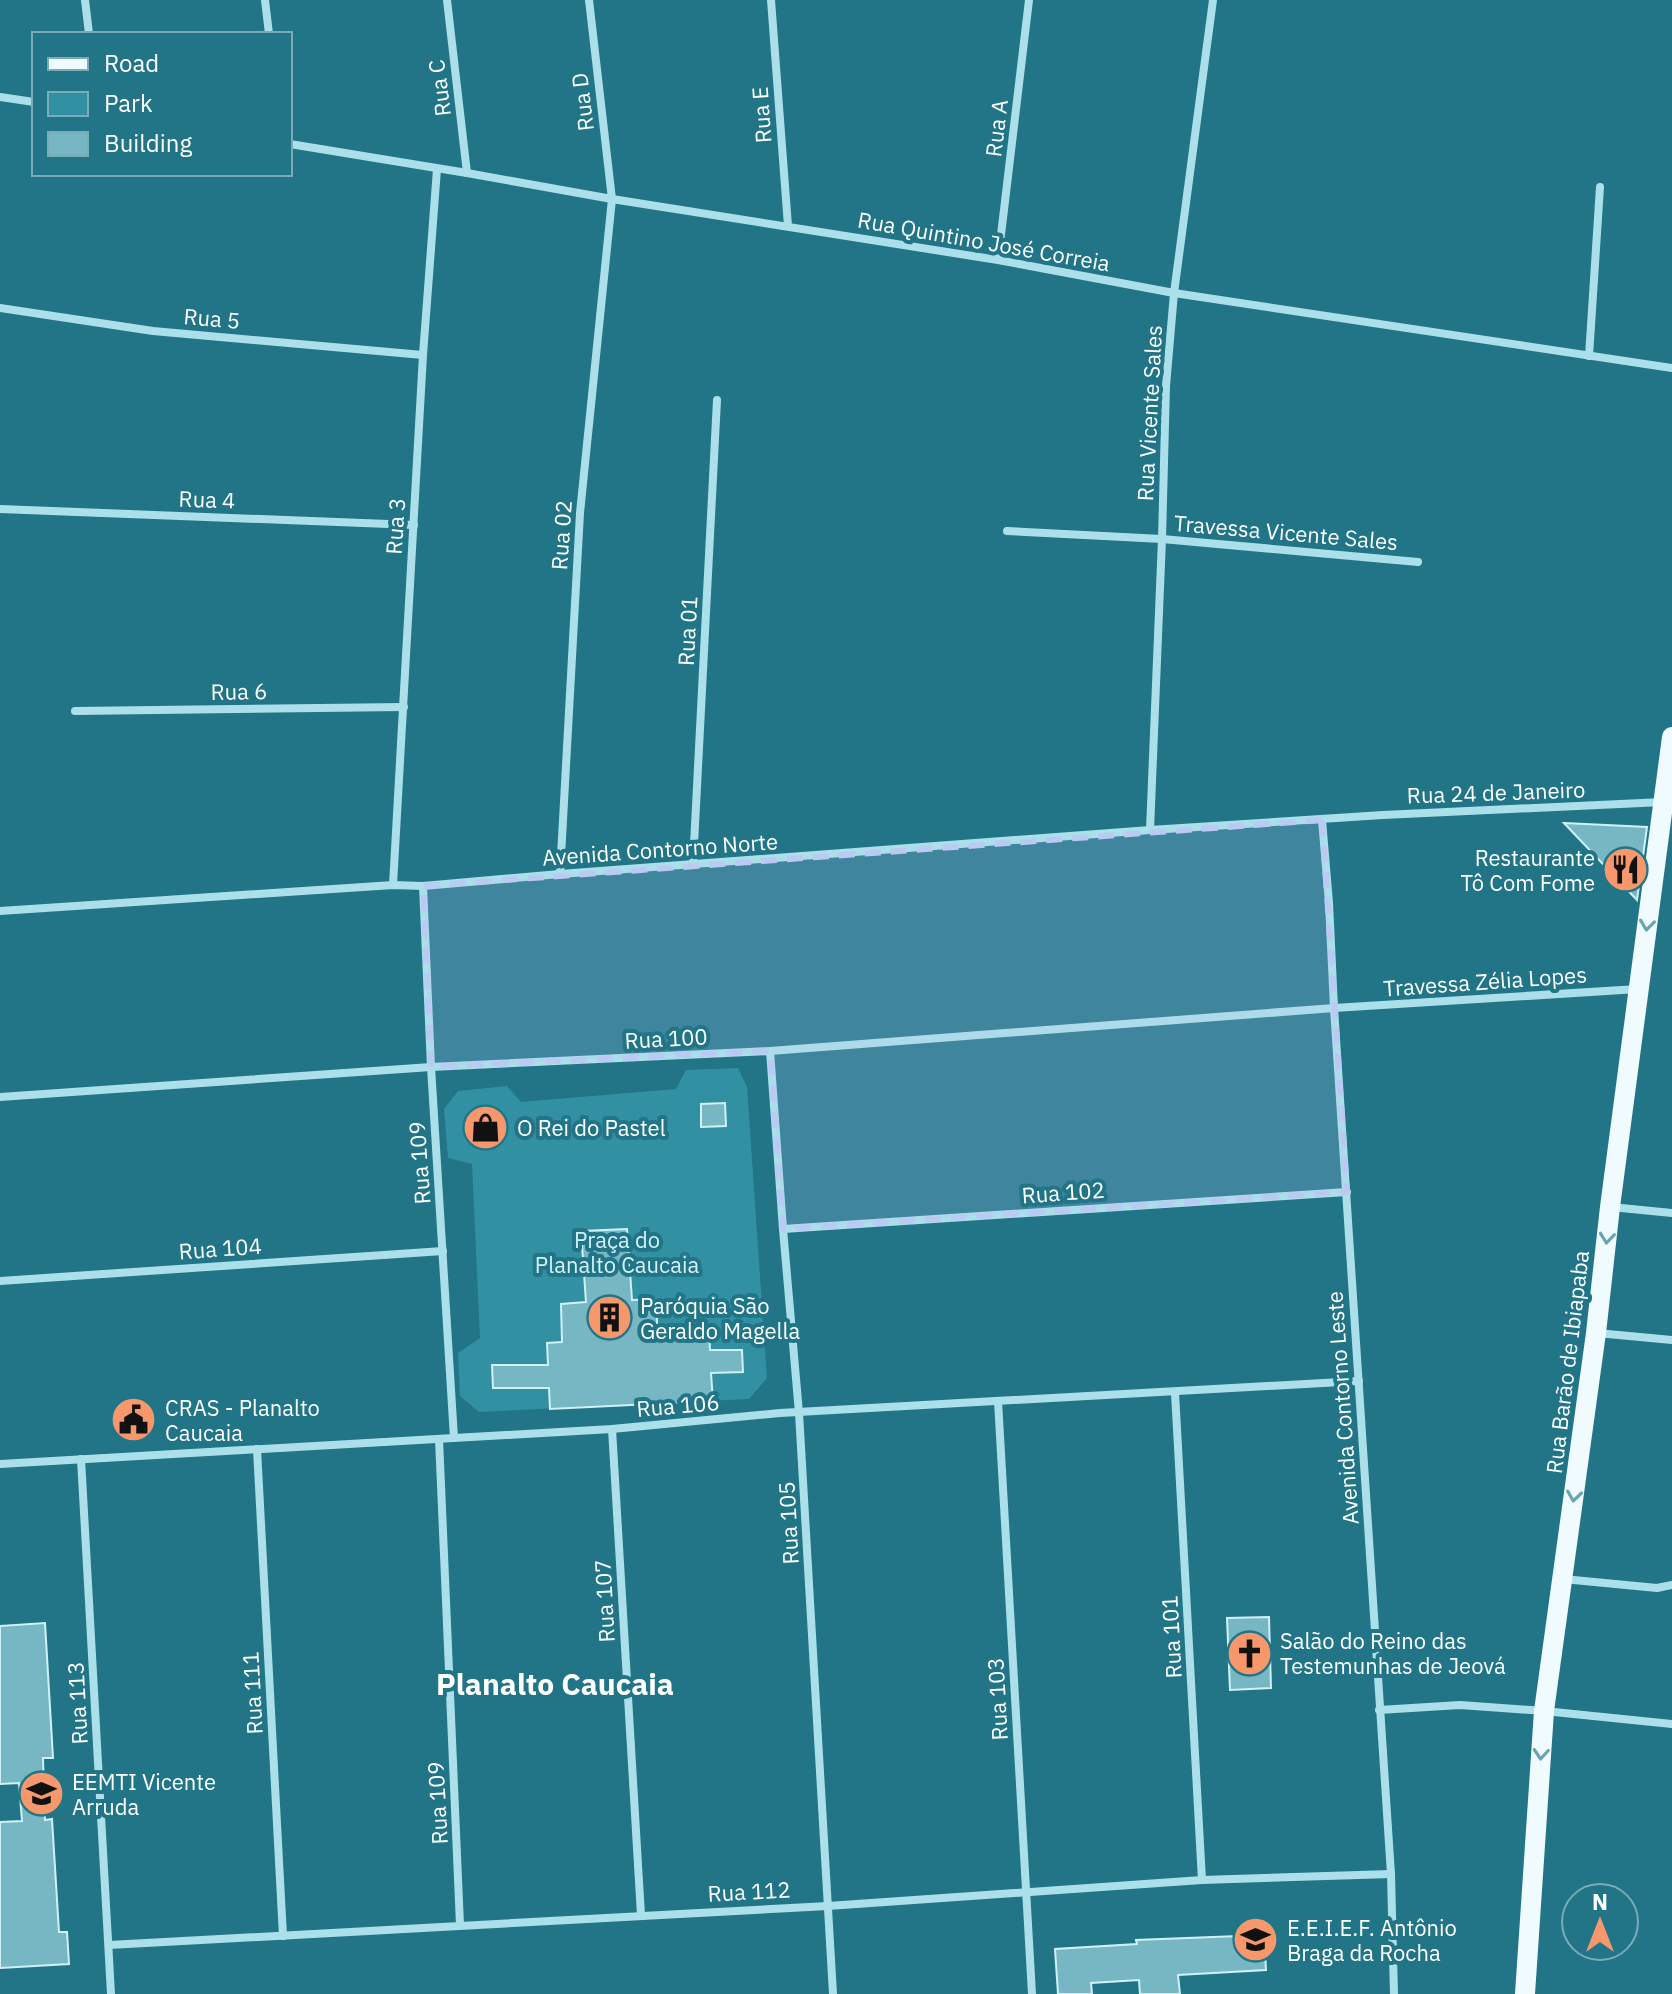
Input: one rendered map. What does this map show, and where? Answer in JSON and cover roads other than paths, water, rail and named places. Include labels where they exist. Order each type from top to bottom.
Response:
[{"type":"main road","name":"Rua Barão de Ibiapaba","points":[[1525,1994],[1544,1711],[1596,1333],[1638,989],[1668,802],[1672,737]]},
{"type":"street","points":[[85,0],[89,32]]},
{"type":"street","points":[[265,0],[269,32]]},
{"type":"street","name":"Rua C","points":[[447,0],[467,173]]},
{"type":"street","name":"Rua D","points":[[589,0],[612,199]]},
{"type":"street","name":"Rua E","points":[[771,0],[788,226]]},
{"type":"street","name":"Rua A","points":[[998,260],[1029,0]]},
{"type":"street","name":"Rua Vicente Sales","points":[[1150,830],[1164,427],[1174,293],[1213,0]]},
{"type":"street","points":[[0,97],[32,102]]},
{"type":"street","name":"Rua Quintino José Correia","points":[[292,144],[998,260],[1174,293],[1672,368]]},
{"type":"street","name":"Rua 3","points":[[393,885],[423,355],[437,169]]},
{"type":"street","points":[[1589,356],[1600,187]]},
{"type":"street","name":"Rua 02","points":[[560,874],[580,513],[612,199]]},
{"type":"street","name":"Rua 5","points":[[0,308],[153,331],[423,355]]},
{"type":"street","name":"Rua 01","points":[[693,864],[717,400]]},
{"type":"street","name":"Rua 4","points":[[0,509],[414,525]]},
{"type":"street","name":"Travessa Vicente Sales","points":[[1007,531],[1162,539],[1418,562]]},
{"type":"street","name":"Rua 6","points":[[75,711],[404,707]]},
{"type":"street","name":"Rua 24 de Janeiro","points":[[1322,820],[1668,802]]},
{"type":"street","name":"Avenida Contorno Norte","points":[[0,911],[393,885],[423,886],[1150,830],[1322,820]]},
{"type":"street","name":"Avenida Contorno Leste","points":[[1322,820],[1391,1874],[1394,1994]]},
{"type":"street","name":"Rua 109","points":[[423,886],[454,1438]]},
{"type":"street","name":"Travessa Zélia Lopes","points":[[1334,1008],[1638,989]]},
{"type":"street","name":"Rua 100","points":[[0,1097],[431,1067],[770,1051],[1334,1008]]},
{"type":"street","name":"Rua 105","points":[[770,1051],[799,1413],[833,1994]]},
{"type":"street","name":"Rua 102","points":[[783,1229],[1347,1192]]},
{"type":"street","points":[[1610,1207],[1672,1213]]},
{"type":"street","name":"Rua 104","points":[[0,1281],[443,1251]]},
{"type":"street","points":[[1596,1333],[1672,1340]]},
{"type":"street","name":"Rua 106","points":[[0,1464],[1359,1381]]},
{"type":"street","name":"Rua 101","points":[[1175,1393],[1202,1880]]},
{"type":"street","name":"Rua 103","points":[[998,1401],[1032,1994]]},
{"type":"street","name":"Rua 107","points":[[612,1429],[641,1915]]},
{"type":"street","name":"Rua 109","points":[[439,1439],[460,1925]]},
{"type":"street","name":"Rua 111","points":[[257,1449],[283,1936]]},
{"type":"street","name":"Rua 113","points":[[81,1459],[111,1994]]},
{"type":"street","points":[[1562,1579],[1657,1588],[1672,1585]]},
{"type":"street","points":[[1379,1710],[1460,1705],[1672,1724]]},
{"type":"street","name":"Rua 112","points":[[109,1945],[828,1906],[1202,1880],[1391,1874]]},
{"type":"place","name":"Restaurante Tô Com Fome","points":[[1626,870]]},
{"type":"place","name":"O Rei do Pastel","points":[[486,1127]]},
{"type":"place","name":"Paróquia São Geraldo Magella","points":[[609,1318]]},
{"type":"place","name":"CRAS - Planalto Caucaia","points":[[134,1420]]},
{"type":"place","name":"Salão do Reino das Testemunhas de Jeová","points":[[1249,1653]]},
{"type":"place","name":"EEMTI Vicente Arruda","points":[[41,1794]]},
{"type":"place","name":"E.E.I.E.F. Antônio Braga da Rocha","points":[[1256,1940]]},
{"type":"district","name":"Planalto Caucaia","points":[[555,1683]]},
{"type":"park label","name":"Praça do Planalto Caucaia","points":[[617,1252]]}]
